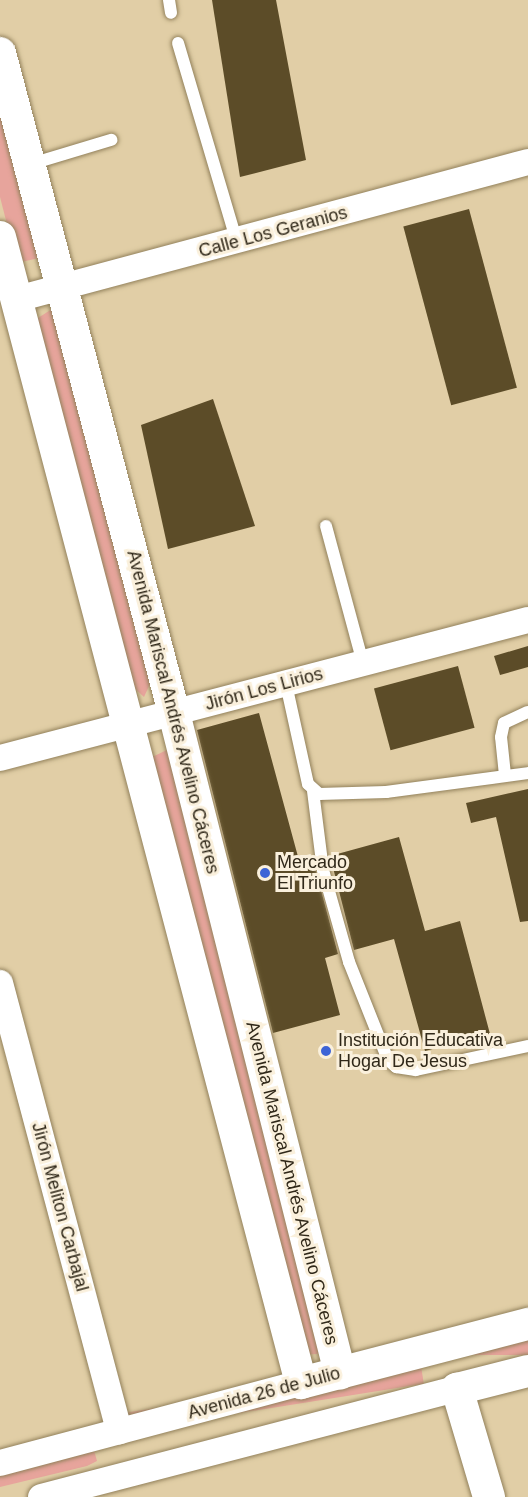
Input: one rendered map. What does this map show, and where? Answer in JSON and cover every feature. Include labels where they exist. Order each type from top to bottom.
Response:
[{"type":"street","name":"Avenida Mariscal Andrés Avelino Cáceres","points":[[0,53],[174,713],[340,1373]]},
{"type":"street","name":"Calle Los Geranios","points":[[16,300],[238,243],[528,162]]},
{"type":"street","points":[[0,237],[301,1383]]},
{"type":"street","name":"Jirón Los Lirios","points":[[0,758],[528,620]]},
{"type":"street","name":"Jirón Meliton Carbajal","points":[[0,983],[119,1431]]},
{"type":"street","name":"Avenida 26 de Julio","points":[[0,1463],[528,1324]]},
{"type":"street","points":[[41,1497],[120,1487],[457,1389],[528,1371]]},
{"type":"street","points":[[457,1389],[489,1497]]},
{"type":"lane","points":[[169,0],[171,13]]},
{"type":"lane","points":[[178,43],[238,243]]},
{"type":"lane","points":[[30,165],[111,140]]},
{"type":"lane","points":[[326,526],[363,663]]},
{"type":"lane","points":[[286,684],[313,791],[323,870],[349,962],[388,1060],[396,1067],[416,1070],[528,1046]]},
{"type":"lane","points":[[505,775],[501,737],[504,723],[528,712]]},
{"type":"lane","points":[[313,791],[332,796],[386,792],[528,773]]},
{"type":"shaded area","points":[[0,105],[39,258],[17,263],[0,197]]},
{"type":"shaded area","points":[[52,309],[150,684],[144,697],[132,686],[37,331],[38,318]]},
{"type":"shaded area","points":[[167,750],[178,760],[326,1347],[317,1354],[298,1355],[152,757]]},
{"type":"shaded area","points":[[464,1333],[528,1333],[528,1355],[464,1355]]},
{"type":"shaded area","points":[[421,1366],[424,1384],[121,1432],[118,1414]]},
{"type":"shaded area","points":[[92,1443],[97,1461],[87,1466],[0,1487],[0,1469]]},
{"type":"building","points":[[212,0],[276,0],[306,160],[240,177]]},
{"type":"building","points":[[469,209],[517,388],[451,405],[403,227]]},
{"type":"building","points":[[213,399],[255,526],[168,549],[141,425]]},
{"type":"building","points":[[528,646],[528,667],[500,675],[494,656]]},
{"type":"building","points":[[458,666],[475,728],[391,750],[374,689]]},
{"type":"building","name":"Mercado El Triunfo","points":[[259,713],[300,864],[313,860],[338,954],[325,958],[340,1015],[273,1033],[197,730]]},
{"type":"building","points":[[528,789],[528,921],[520,922],[496,817],[471,823],[466,803]]},
{"type":"building","points":[[399,837],[425,931],[460,921],[490,1034],[425,1051],[394,939],[354,950],[330,856]]},
{"type":"place","name":"Mercado El Triunfo","points":[[265,873]]},
{"type":"place","name":"Institución Educativa Hogar De Jesus","points":[[326,1051]]}]
